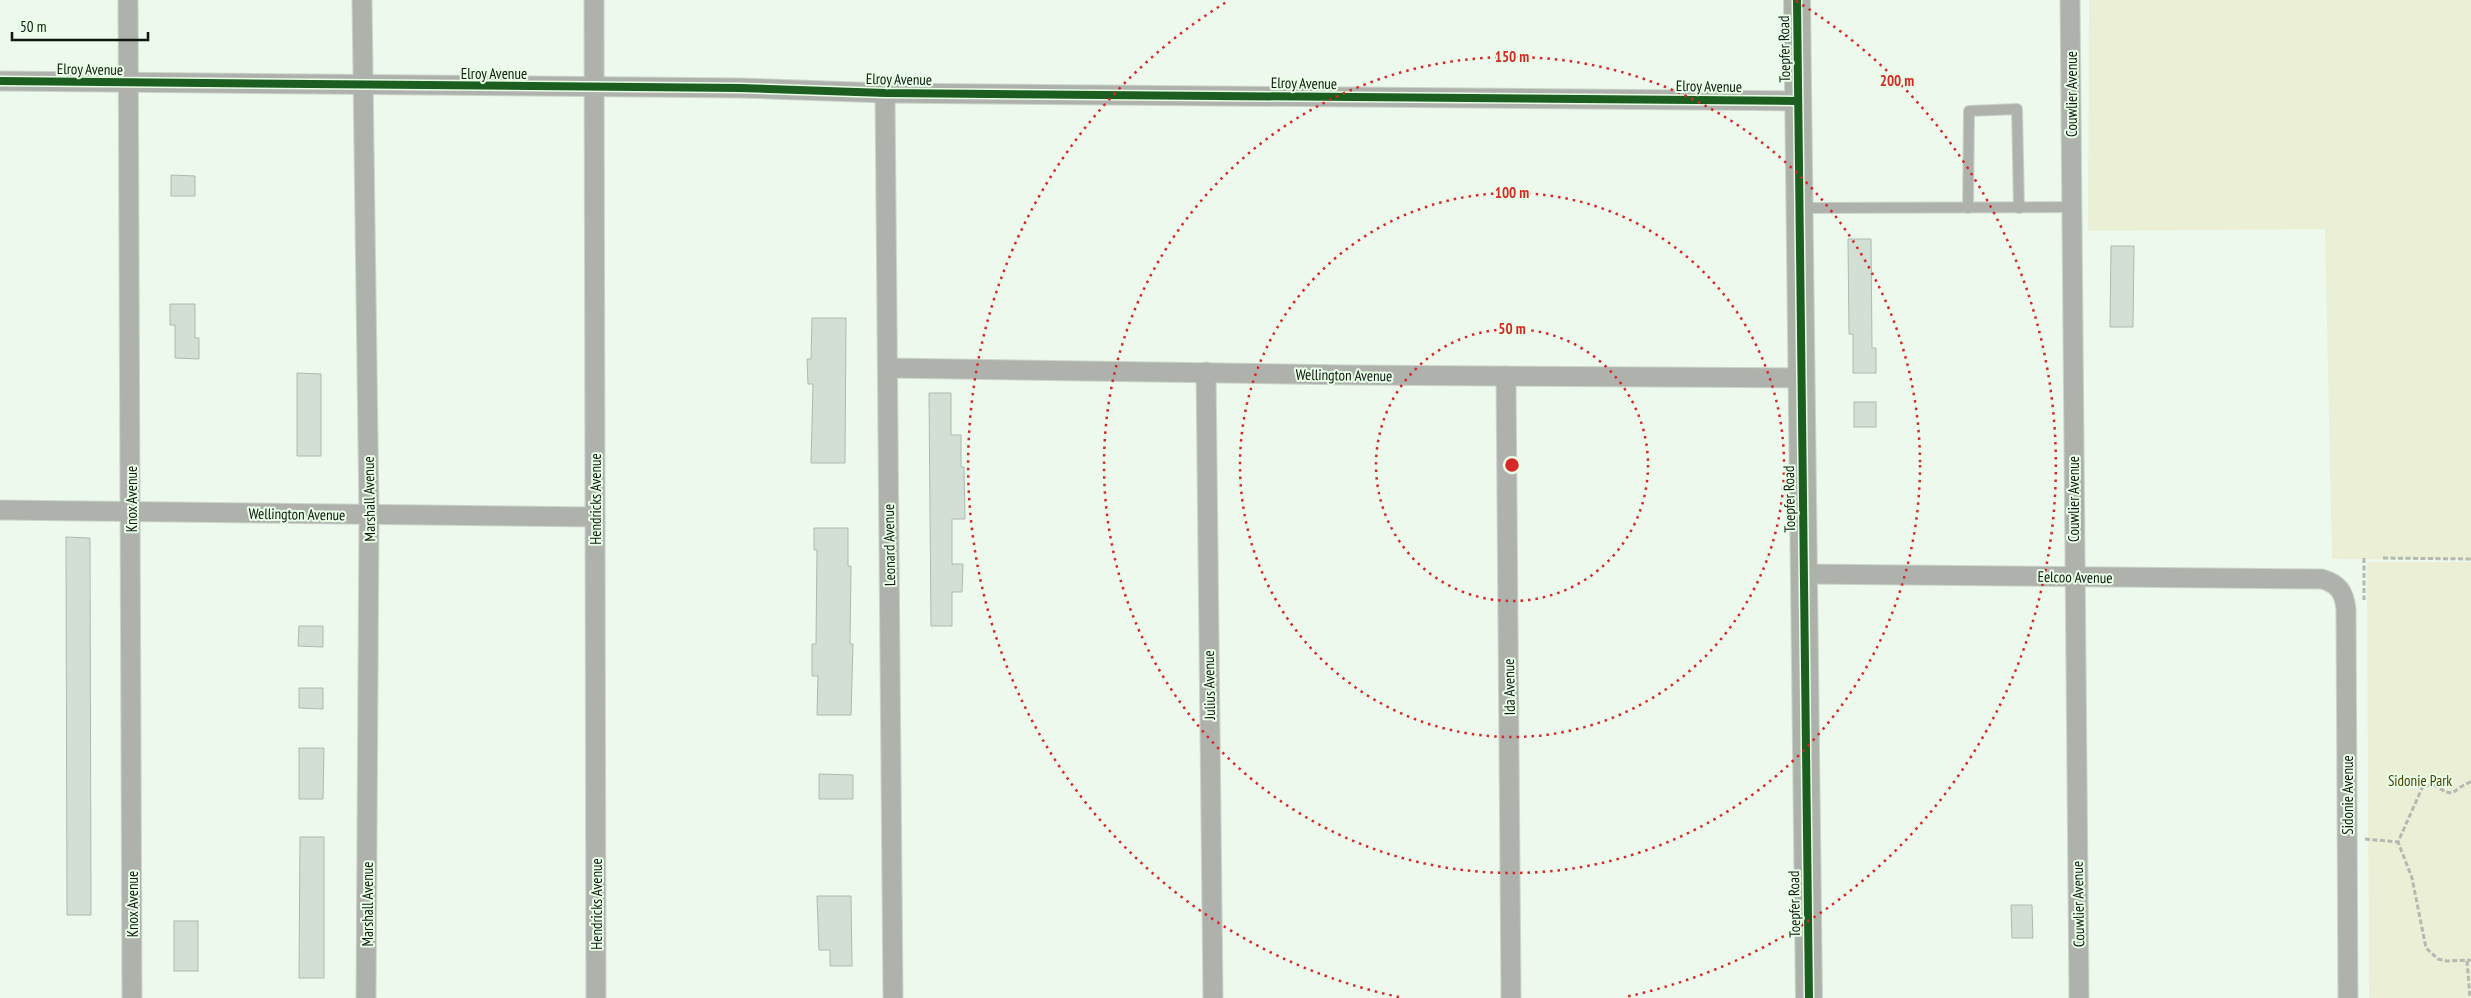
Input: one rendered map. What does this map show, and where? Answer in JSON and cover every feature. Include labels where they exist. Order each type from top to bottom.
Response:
[{"type":"street","name":"Knox Avenue","points":[[128,0],[132,998]]},
{"type":"street","name":"Marshall Avenue","points":[[362,0],[370,515],[366,998]]},
{"type":"street","name":"Hendricks Avenue","points":[[594,0],[596,998]]},
{"type":"street","name":"Toepfer Road","points":[[1797,0],[1809,998]]},
{"type":"street","name":"Couwlier Avenue","points":[[2070,0],[2079,998]]},
{"type":"street","name":"Elroy Avenue","points":[[0,81],[594,87],[885,93],[1798,101]]},
{"type":"street","name":"Leonard Avenue","points":[[885,93],[893,998]]},
{"type":"street","name":"Wellington Avenue","points":[[888,368],[1801,378]]},
{"type":"street","name":"Julius Avenue","points":[[1206,372],[1213,998]]},
{"type":"street","name":"Ida Avenue","points":[[1506,376],[1511,998]]},
{"type":"street","name":"Wellington Avenue","points":[[0,510],[595,517]]},
{"type":"street","name":"Eelcoo Avenue","points":[[1804,574],[2322,579],[2334,583],[2343,592]]},
{"type":"street","name":"Sidonie Avenue","points":[[2343,592],[2346,608],[2348,998]]},
{"type":"lane","points":[[1968,208],[1969,111],[2017,109],[2019,208]]},
{"type":"lane","points":[[1800,208],[2071,207]]},
{"type":"path","points":[[2383,558],[2471,559]]},
{"type":"path","points":[[2470,998],[2469,961],[2438,959],[2426,948],[2412,878],[2398,842],[2423,786],[2435,785],[2446,794],[2452,794],[2471,782]]},
{"type":"path","points":[[2365,839],[2398,842]]},
{"type":"green space","points":[[2089,0],[2471,0],[2471,560],[2332,559],[2325,229],[2088,231]]},
{"type":"green space","name":"Sidonie Park","points":[[2367,562],[2471,562],[2471,998],[2369,998]]},
{"type":"building","points":[[171,175],[195,176],[195,196],[171,196]]},
{"type":"building","points":[[1848,239],[1871,239],[1872,348],[1876,348],[1876,373],[1853,373],[1853,334],[1849,334]]},
{"type":"building","points":[[2111,246],[2134,246],[2133,327],[2110,327]]},
{"type":"building","points":[[170,304],[195,304],[195,338],[199,338],[199,359],[175,358],[175,325],[170,325]]},
{"type":"building","points":[[812,318],[846,318],[845,463],[811,463],[813,384],[808,384],[807,359],[811,359]]},
{"type":"building","points":[[297,373],[321,374],[321,456],[297,456]]},
{"type":"building","points":[[929,393],[951,393],[951,435],[961,435],[961,467],[964,467],[965,519],[952,519],[952,564],[963,564],[962,592],[952,592],[952,626],[931,626]]},
{"type":"building","points":[[1854,402],[1876,402],[1876,427],[1854,427]]},
{"type":"building","points":[[814,528],[848,528],[848,566],[851,566],[850,644],[853,644],[851,715],[817,715],[818,676],[812,676],[812,644],[816,644],[817,550],[814,550]]},
{"type":"building","points":[[66,537],[90,538],[91,915],[67,915]]},
{"type":"building","points":[[299,626],[323,626],[323,647],[298,646]]},
{"type":"building","points":[[299,688],[323,688],[323,709],[299,708]]},
{"type":"building","points":[[299,748],[324,748],[323,799],[299,799]]},
{"type":"building","points":[[819,774],[853,775],[853,799],[819,799]]},
{"type":"building","points":[[300,837],[324,837],[324,978],[299,978]]},
{"type":"building","points":[[817,896],[851,896],[852,966],[830,966],[830,950],[819,950]]},
{"type":"building","points":[[2011,905],[2032,905],[2033,938],[2012,938]]},
{"type":"building","points":[[174,921],[198,921],[198,971],[174,971]]},
{"type":"cycle path","points":[[1797,0],[1809,998]]},
{"type":"cycle path","points":[[0,81],[740,88],[885,93],[1798,101]]}]
